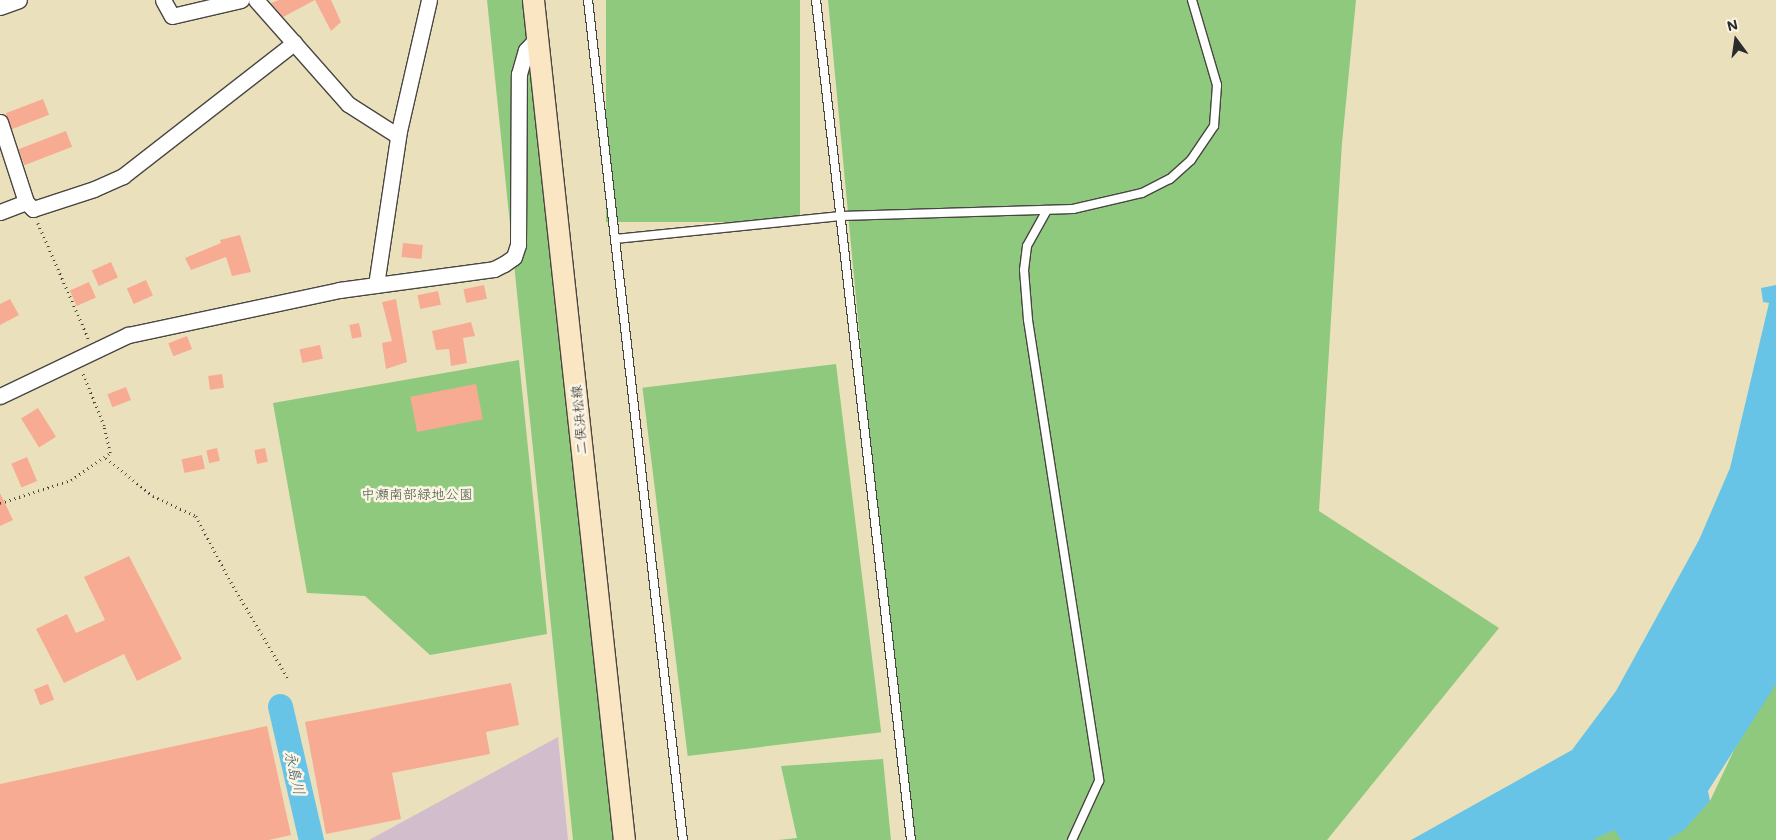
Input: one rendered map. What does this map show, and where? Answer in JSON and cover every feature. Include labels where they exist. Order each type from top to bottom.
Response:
[{"type":"main road","name":"二俣浜松線","points":[[533,0],[624,840]]},
{"type":"street","points":[[0,7],[19,0]]},
{"type":"street","points":[[163,0],[172,16],[241,0]]},
{"type":"street","points":[[256,0],[348,104],[398,136]]},
{"type":"street","points":[[376,284],[398,136],[429,0]]},
{"type":"street","points":[[0,396],[93,350],[128,335],[181,322],[376,284],[494,269],[514,257],[520,228],[519,74],[526,50],[537,38]]},
{"type":"street","points":[[0,212],[94,189],[122,176],[294,43]]},
{"type":"street","points":[[0,122],[29,205]]},
{"type":"lane","points":[[588,0],[683,840]]},
{"type":"lane","points":[[816,0],[911,840]]},
{"type":"lane","points":[[615,239],[840,216],[1073,209],[1142,193],[1170,178],[1191,160],[1208,138],[1214,126],[1217,85],[1192,0]]},
{"type":"lane","points":[[1046,210],[1027,246],[1024,270],[1028,320],[1099,781],[1072,840]]},
{"type":"path","points":[[29,205],[93,350]]},
{"type":"path","points":[[0,502],[71,480],[106,458],[110,453],[104,426],[77,359]]},
{"type":"path","points":[[106,458],[153,496],[196,516],[231,582],[289,680]]},
{"type":"shaded area","points":[[558,737],[568,840],[369,840]]},
{"type":"green space","points":[[487,0],[525,0],[555,307],[616,840],[573,840]]},
{"type":"green space","points":[[606,0],[800,0],[800,222],[606,222]]},
{"type":"green space","points":[[828,0],[1356,0],[1342,143],[1319,511],[1499,628],[1327,840],[914,840],[887,628]]},
{"type":"green space","name":"中瀬南部緑地公園","points":[[519,360],[547,634],[430,655],[365,596],[307,593],[273,403]]},
{"type":"green space","points":[[836,364],[881,732],[688,756],[642,388]]},
{"type":"green space","points":[[1776,661],[1776,840],[1530,840],[1710,801]]},
{"type":"green space","points":[[883,759],[891,840],[778,840],[797,838],[781,766]]},
{"type":"water","points":[[1776,285],[1776,684],[1708,791],[1710,801],[1684,830],[1667,840],[1622,840],[1614,830],[1592,840],[1411,840],[1572,750],[1616,691],[1699,540],[1730,468],[1769,303],[1763,302],[1761,288]]},
{"type":"building","points":[[279,0],[315,0],[283,17],[271,3]]},
{"type":"building","points":[[315,0],[331,0],[341,22],[331,31]]},
{"type":"building","points":[[43,99],[49,115],[12,129],[6,113]]},
{"type":"building","points":[[66,131],[72,147],[24,165],[18,149]]},
{"type":"building","points":[[240,235],[251,272],[232,276],[226,257],[191,270],[185,258],[221,243],[220,240]]},
{"type":"building","points":[[403,243],[423,245],[421,259],[402,257]]},
{"type":"building","points":[[111,262],[118,278],[99,286],[92,271]]},
{"type":"building","points":[[146,280],[153,296],[134,304],[127,289]]},
{"type":"building","points":[[89,282],[96,298],[77,306],[70,291]]},
{"type":"building","points":[[484,285],[487,299],[466,303],[463,289]]},
{"type":"building","points":[[438,291],[441,305],[420,309],[417,295]]},
{"type":"building","points":[[10,299],[19,315],[0,325],[0,304]]},
{"type":"building","points":[[396,299],[407,362],[386,369],[382,343],[392,341],[382,302]]},
{"type":"building","points":[[471,322],[475,336],[463,338],[467,363],[451,366],[449,349],[436,350],[432,331]]},
{"type":"building","points":[[359,323],[362,337],[352,339],[349,325]]},
{"type":"building","points":[[187,336],[192,349],[173,356],[168,343]]},
{"type":"building","points":[[320,345],[323,359],[302,363],[299,349]]},
{"type":"building","points":[[222,374],[224,388],[210,390],[208,376]]},
{"type":"building","points":[[476,384],[483,419],[417,432],[410,397]]},
{"type":"building","points":[[126,387],[131,400],[112,407],[107,394]]},
{"type":"building","points":[[38,408],[56,437],[39,447],[21,419]]},
{"type":"building","points":[[217,448],[220,461],[209,463],[206,450]]},
{"type":"building","points":[[265,448],[268,462],[257,464],[254,450]]},
{"type":"building","points":[[202,455],[205,469],[184,473],[181,459]]},
{"type":"building","points":[[27,457],[37,481],[22,488],[11,464]]},
{"type":"building","points":[[0,493],[13,520],[0,526]]},
{"type":"building","points":[[129,556],[182,659],[137,681],[124,654],[64,683],[36,629],[67,614],[76,633],[105,620],[84,577]]},
{"type":"building","points":[[511,683],[519,725],[486,732],[490,754],[392,773],[401,819],[326,834],[305,722]]},
{"type":"building","points":[[48,684],[54,700],[40,705],[34,689]]},
{"type":"building","points":[[267,726],[291,835],[269,840],[0,840],[0,784]]},
{"type":"waterway","name":"永島川","points":[[280,706],[311,840]]}]
